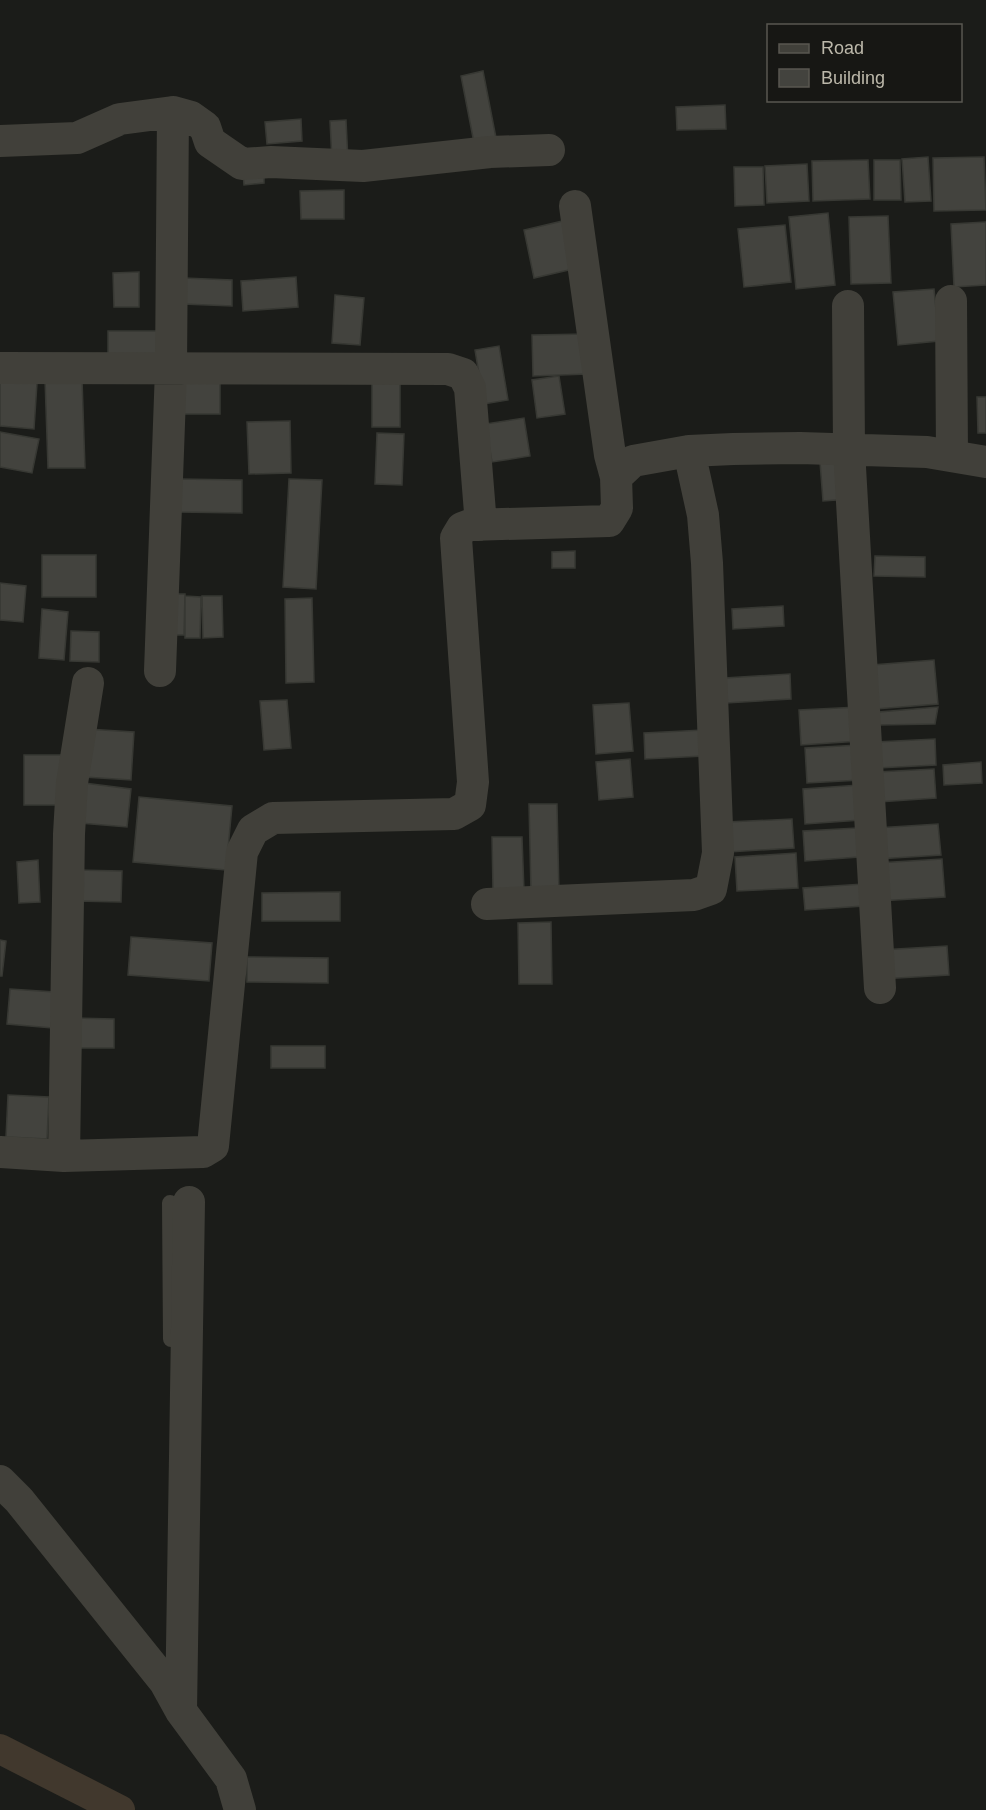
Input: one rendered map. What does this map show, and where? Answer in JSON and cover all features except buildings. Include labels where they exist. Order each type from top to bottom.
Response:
[{"type":"street","points":[[0,141],[77,138],[120,119],[173,112],[191,117],[205,127],[210,142],[242,164],[271,162],[363,166],[490,152],[549,150]]},
{"type":"street","points":[[160,671],[171,369],[173,112]]},
{"type":"street","points":[[0,1152],[64,1156],[203,1152],[213,1146],[243,852],[253,830],[273,818],[454,814],[470,805],[473,782],[456,538],[462,528],[481,525],[609,521],[616,508],[616,477],[610,454],[574,207]]},
{"type":"street","points":[[951,301],[952,456]]},
{"type":"street","points":[[848,306],[849,450],[880,988]]},
{"type":"street","points":[[0,368],[448,369],[463,374],[470,388],[481,525]]},
{"type":"street","points":[[616,477],[633,461],[689,451],[800,448],[927,452],[986,462]]},
{"type":"street","points":[[487,904],[694,895],[711,889],[718,853],[710,609],[703,515],[689,451]]},
{"type":"street","points":[[64,1156],[69,834],[72,783],[88,683]]},
{"type":"street","points":[[179,1202],[181,1711]]},
{"type":"street","points":[[0,1481],[20,1500],[165,1682],[181,1711],[231,1779],[240,1810]]},
{"type":"lane","points":[[165,1682],[172,1607],[179,1202]]},
{"type":"waterway","points":[[0,1749],[120,1810]]}]
